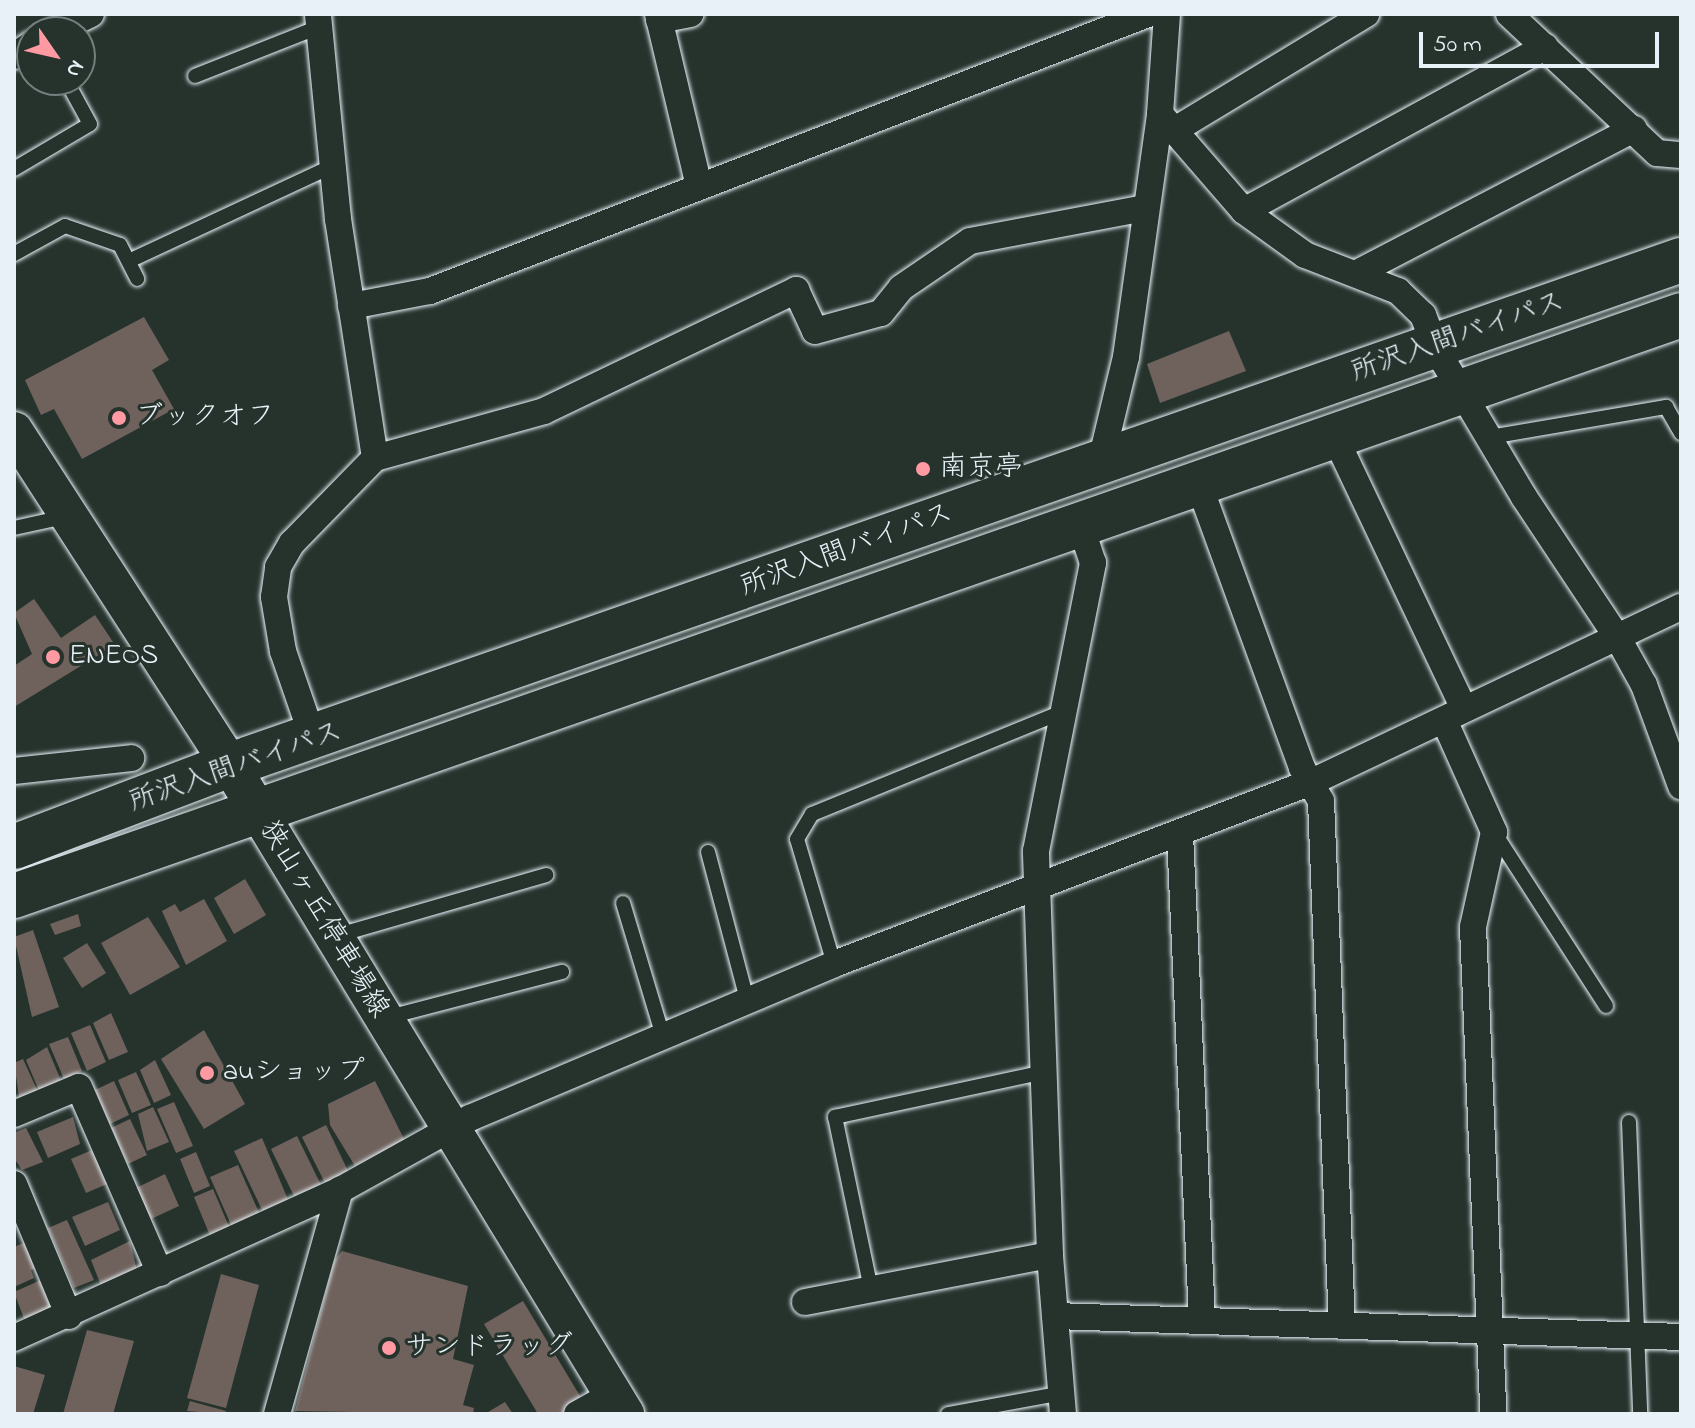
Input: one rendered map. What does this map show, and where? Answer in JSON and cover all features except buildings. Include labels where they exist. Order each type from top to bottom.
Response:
[{"type":"highway","name":"所沢入間バイパス","points":[[14,847],[230,765],[1681,260]]},
{"type":"highway","name":"所沢入間バイパス","points":[[14,896],[1681,315]]},
{"type":"main road","name":"狭山ヶ丘停車場線","points":[[14,431],[230,765],[448,1129],[619,1404]]},
{"type":"street","points":[[690,14],[658,17],[699,186]]},
{"type":"street","points":[[351,306],[430,291],[1148,14]]},
{"type":"street","points":[[1101,461],[1126,357],[1145,208],[1166,123],[1167,14]]},
{"type":"street","points":[[1166,123],[1366,14]]},
{"type":"street","points":[[1509,14],[1657,153],[1681,155]]},
{"type":"street","points":[[318,20],[351,306],[375,458]]},
{"type":"street","points":[[1244,211],[1545,47]]},
{"type":"street","points":[[1166,123],[1244,211],[1305,255],[1359,272],[1398,291],[1415,307],[1461,391],[1619,640],[1644,685],[1681,786]]},
{"type":"street","points":[[1359,272],[1634,129]]},
{"type":"street","points":[[305,715],[283,651],[274,597],[278,567],[292,543],[375,458],[544,411],[796,290],[815,331],[881,313],[901,288],[970,241],[1145,208]]},
{"type":"street","points":[[1334,435],[1454,715],[1494,832],[1473,927],[1493,1414]]},
{"type":"street","points":[[1198,482],[1302,768],[1314,781],[1321,801],[1342,1326]]},
{"type":"street","points":[[1062,1404],[1050,1255],[1036,851],[1059,713],[1093,563],[1080,524]]},
{"type":"street","points":[[14,1338],[69,1316],[340,1190],[448,1129],[834,964],[1314,781],[1619,640],[1681,607]]},
{"type":"street","points":[[14,771],[131,758]]},
{"type":"street","points":[[1180,834],[1202,1321]]},
{"type":"street","points":[[14,1114],[79,1087],[160,1273]]},
{"type":"street","points":[[14,1184],[69,1316]]},
{"type":"street","points":[[277,1414],[340,1190]]},
{"type":"street","points":[[805,1302],[1050,1255]]},
{"type":"street","points":[[1055,1316],[1681,1337]]},
{"type":"street","points":[[577,1414],[619,1404]]},
{"type":"lane","points":[[195,76],[318,20]]},
{"type":"lane","points":[[14,169],[90,124],[75,96]]},
{"type":"lane","points":[[129,261],[333,166]]},
{"type":"lane","points":[[14,254],[65,226],[120,245],[137,279]]},
{"type":"lane","points":[[1490,437],[1666,407],[1681,433]]},
{"type":"lane","points":[[14,528],[69,516]]},
{"type":"lane","points":[[834,964],[797,839],[812,814],[1059,713]]},
{"type":"lane","points":[[1494,832],[1606,1006]]},
{"type":"lane","points":[[708,852],[748,1003]]},
{"type":"lane","points":[[333,936],[546,875]]},
{"type":"lane","points":[[623,903],[663,1036]]},
{"type":"lane","points":[[382,1018],[562,972]]},
{"type":"lane","points":[[871,1289],[835,1117],[1045,1072]]},
{"type":"lane","points":[[1629,1122],[1640,1414]]},
{"type":"lane","points":[[948,1414],[1062,1404]]},
{"type":"place","name":"ブックオフ","points":[[119,418]]},
{"type":"place","name":"南京亭","points":[[923,469]]},
{"type":"place","name":"ENEOS","points":[[53,657]]},
{"type":"place","name":"auショップ","points":[[207,1073]]},
{"type":"place","name":"サンドラッグ","points":[[389,1348]]}]
